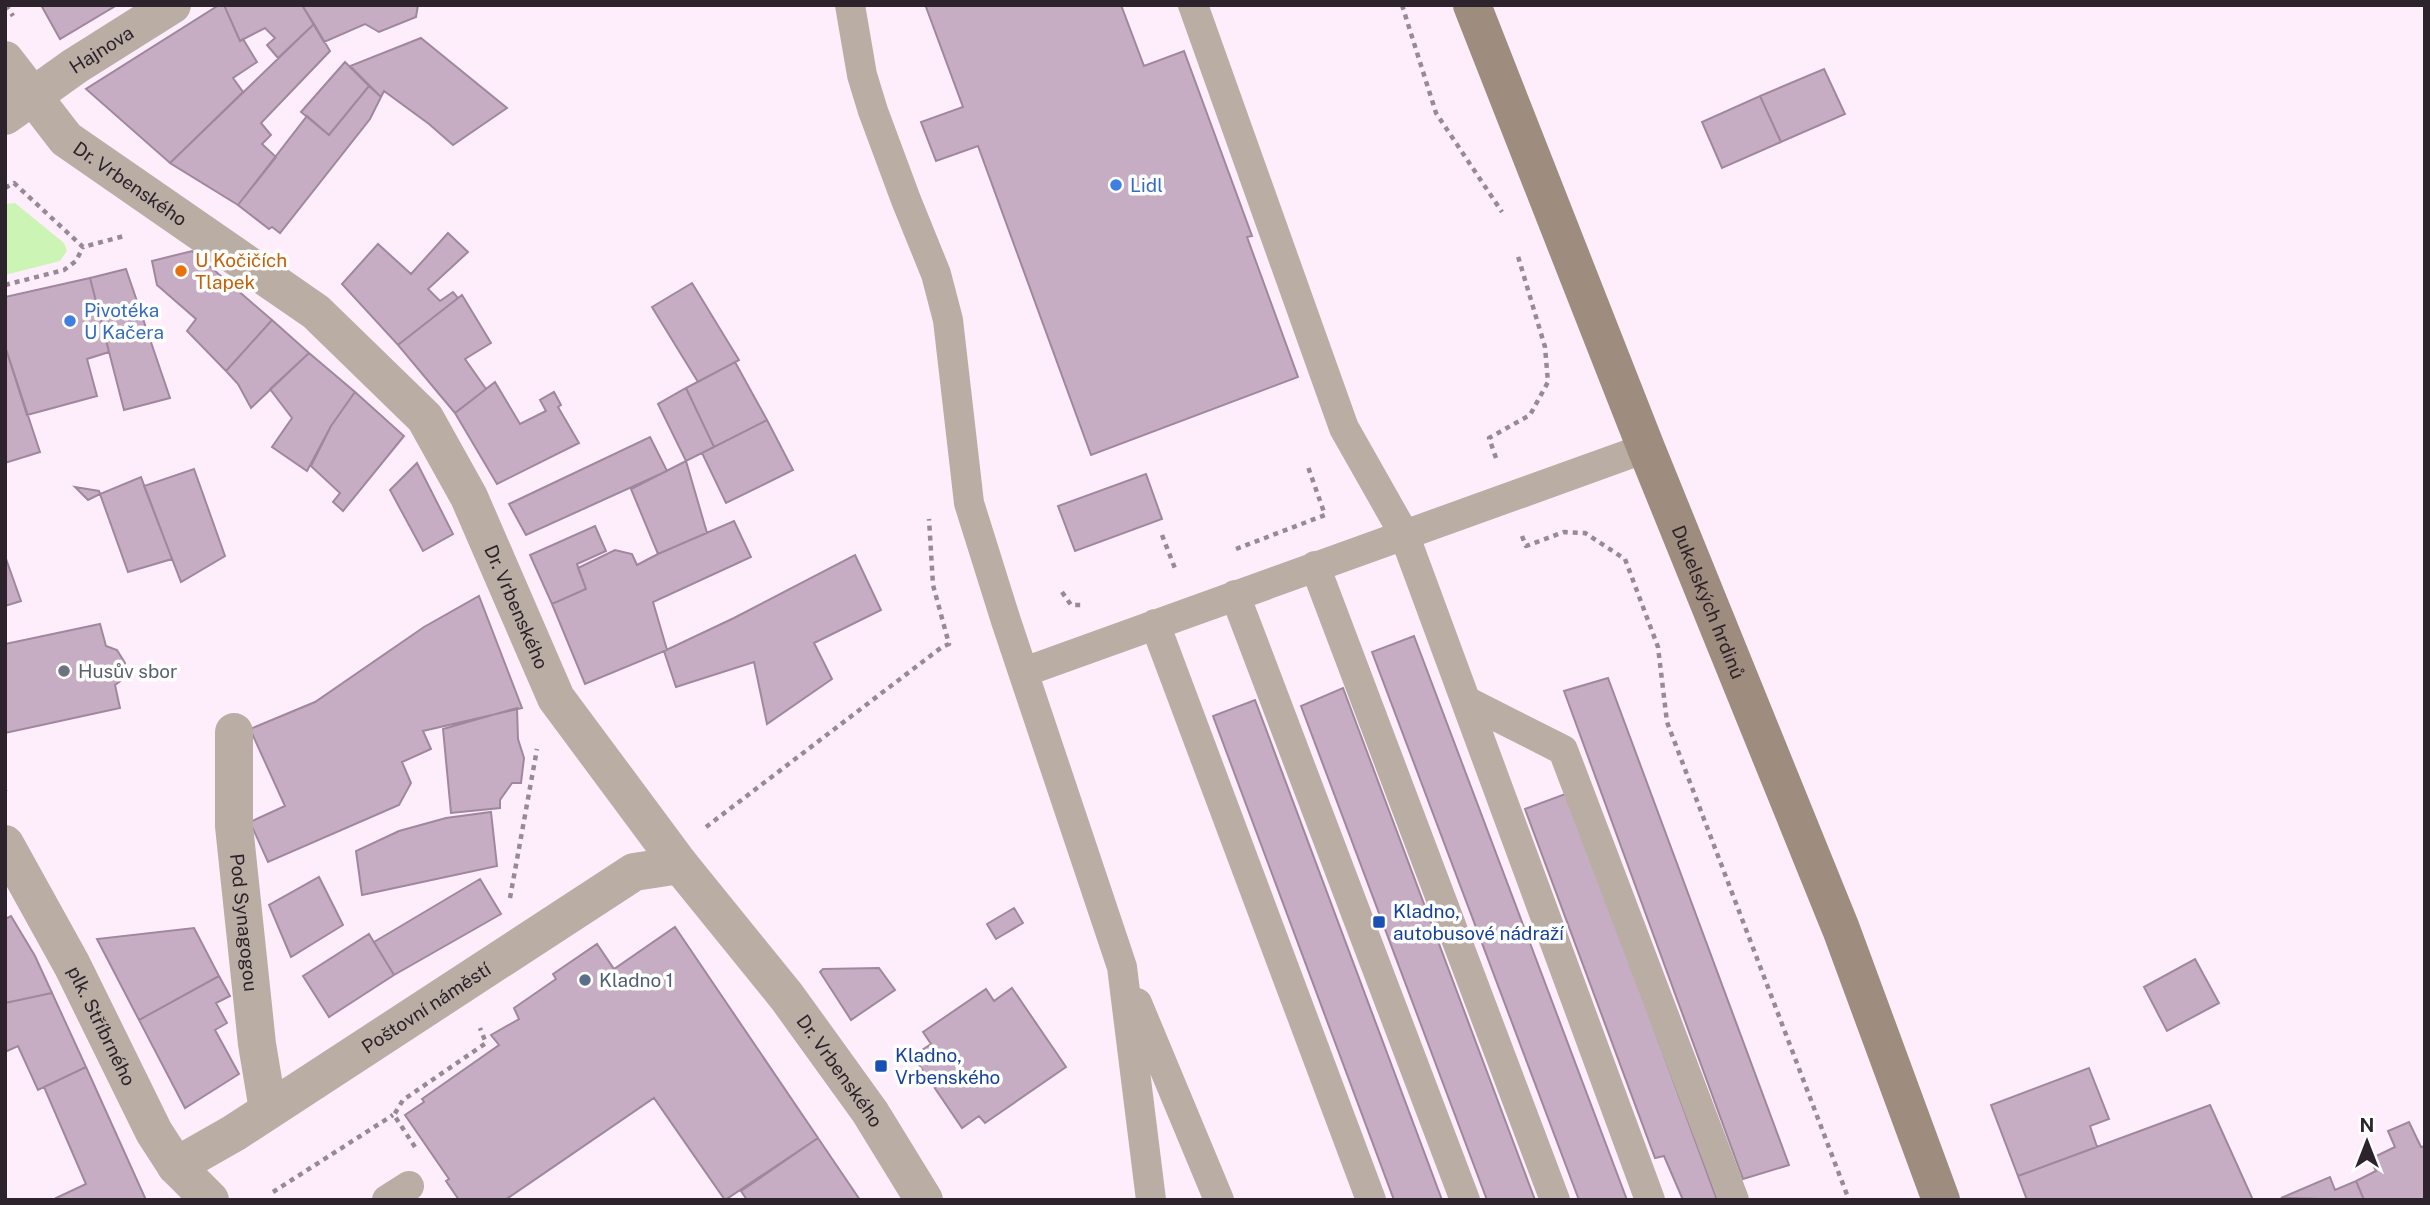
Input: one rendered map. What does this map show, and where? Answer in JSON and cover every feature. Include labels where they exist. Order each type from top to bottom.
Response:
[{"type":"main road","name":"Dukelských hrdinů","points":[[1472,5],[1646,448],[1841,929],[1941,1200]]},
{"type":"street","name":"Hajnova","points":[[19,106],[172,5]]},
{"type":"street","name":"Dr. Vrbenského","points":[[5,60],[19,106],[316,312],[425,418],[469,497],[556,698],[680,865],[794,1007],[870,1112],[924,1200]]},
{"type":"street","name":"Pod Synagogou","points":[[234,732],[234,826],[257,1044],[268,1110]]},
{"type":"street","name":"plk. Stříbrného","points":[[5,844],[72,965],[154,1132],[176,1166],[210,1200]]},
{"type":"street","name":"Poštovní náměstí","points":[[176,1166],[268,1110],[634,872],[680,865]]},
{"type":"lane","points":[[850,5],[862,75],[873,111],[936,274],[948,320],[969,503],[1122,967],[1219,1200]]},
{"type":"lane","points":[[1192,5],[1344,428],[1404,534],[1650,1200]]},
{"type":"lane","points":[[1024,672],[1646,448]]},
{"type":"lane","points":[[1315,566],[1555,1200]]},
{"type":"lane","points":[[1235,595],[1465,1200]]},
{"type":"lane","points":[[1155,625],[1371,1200]]},
{"type":"lane","points":[[1466,701],[1563,750],[1734,1200]]},
{"type":"lane","points":[[1122,967],[1151,1200]]},
{"type":"path","points":[[1402,5],[1436,113],[1503,214]]},
{"type":"path","points":[[5,188],[14,183],[83,247]]},
{"type":"path","points":[[5,285],[64,270],[76,261],[83,247],[132,234]]},
{"type":"path","points":[[1516,248],[1545,347],[1548,382],[1530,415],[1489,438],[1526,546],[1564,532],[1585,533],[1625,559],[1658,647],[1667,722],[1849,1200]]},
{"type":"path","points":[[1226,552],[1325,515],[1307,464]]},
{"type":"path","points":[[680,865],[709,823],[949,644],[933,585],[930,513]]},
{"type":"path","points":[[1162,535],[1176,571]]},
{"type":"path","points":[[1164,575],[1188,566]]},
{"type":"path","points":[[1062,592],[1071,605],[1095,601]]},
{"type":"path","points":[[527,809],[537,745]]},
{"type":"path","points":[[273,1192],[394,1115],[403,1100],[486,1043],[480,1030],[480,1021]]},
{"type":"path","points":[[394,1115],[422,1157]]},
{"type":"green space","points":[[15,203],[64,243],[67,251],[60,261],[5,275],[5,204]]},
{"type":"building","points":[[41,5],[117,5],[60,39]]},
{"type":"building","points":[[219,5],[224,5],[240,41],[243,39],[257,62],[233,78],[243,92],[170,163],[86,89]]},
{"type":"building","points":[[224,5],[302,5],[314,24],[278,58],[267,45],[275,38],[265,28],[240,41]]},
{"type":"building","points":[[302,5],[418,5],[416,17],[379,32],[365,24],[324,42]]},
{"type":"building","points":[[1121,5],[1144,66],[1184,51],[1252,236],[1247,237],[1298,377],[1091,455],[978,146],[936,161],[921,122],[963,107],[926,7]]},
{"type":"building","points":[[314,24],[330,51],[261,123],[271,135],[262,144],[276,157],[238,205],[170,163]]},
{"type":"building","points":[[421,38],[507,108],[453,145],[384,91],[381,97],[350,66]]},
{"type":"building","points":[[345,62],[369,86],[329,135],[301,112]]},
{"type":"building","points":[[1824,69],[1845,114],[1781,142],[1760,96]]},
{"type":"building","points":[[369,86],[381,97],[370,119],[280,233],[272,227],[269,229],[238,205],[307,116],[329,135]]},
{"type":"building","points":[[1760,96],[1781,142],[1722,168],[1702,122]]},
{"type":"building","points":[[448,233],[468,252],[428,289],[440,301],[453,292],[458,298],[398,345],[342,284],[378,244],[411,274]]},
{"type":"building","points":[[192,251],[272,320],[226,371],[187,331],[196,319],[157,285],[152,261]]},
{"type":"building","points":[[126,269],[170,398],[124,410],[90,278]]},
{"type":"building","points":[[90,278],[109,352],[87,359],[97,396],[27,415],[5,346],[5,297]]},
{"type":"building","points":[[692,283],[739,360],[698,382],[652,307]]},
{"type":"building","points":[[462,295],[491,343],[465,359],[486,389],[455,413],[398,345]]},
{"type":"building","points":[[272,320],[309,353],[251,408],[238,384],[226,371]]},
{"type":"building","points":[[5,346],[40,452],[5,463]]},
{"type":"building","points":[[309,353],[355,392],[331,426],[307,471],[272,447],[292,418],[270,389]]},
{"type":"building","points":[[735,362],[767,420],[714,447],[686,388]]},
{"type":"building","points":[[495,382],[520,424],[546,411],[540,400],[554,392],[561,405],[558,407],[579,443],[497,484],[455,413]]},
{"type":"building","points":[[686,388],[714,447],[686,461],[658,404]]},
{"type":"building","points":[[355,392],[404,436],[343,511],[333,502],[340,493],[311,466],[331,426]]},
{"type":"building","points":[[767,420],[793,470],[726,503],[702,453]]},
{"type":"building","points":[[650,437],[667,471],[526,535],[509,504]]},
{"type":"building","points":[[686,461],[707,533],[658,554],[631,489]]},
{"type":"building","points":[[417,463],[453,534],[423,551],[390,490]]},
{"type":"building","points":[[194,469],[225,556],[181,582],[144,486]]},
{"type":"building","points":[[1146,474],[1162,519],[1075,551],[1058,506]]},
{"type":"building","points":[[141,477],[172,559],[128,572],[100,494]]},
{"type":"building","points":[[75,487],[99,491],[100,494],[88,500]]},
{"type":"building","points":[[734,521],[751,557],[653,602],[667,650],[585,684],[552,604],[586,589],[578,568],[615,550],[632,554],[637,565]]},
{"type":"building","points":[[595,526],[606,551],[577,564],[586,589],[552,604],[530,555]]},
{"type":"building","points":[[855,555],[881,610],[814,643],[832,679],[767,724],[754,662],[676,687],[664,651]]},
{"type":"building","points":[[5,556],[21,601],[5,606]]},
{"type":"building","points":[[479,596],[522,708],[423,731],[431,749],[402,762],[411,783],[399,805],[268,862],[250,822],[285,806],[250,729],[315,702],[424,627]]},
{"type":"building","name":"Husův sbor","points":[[100,624],[106,646],[117,650],[125,663],[122,680],[115,685],[120,708],[5,733],[5,644]]},
{"type":"building","points":[[1414,636],[1627,1200],[1579,1200],[1372,652]]},
{"type":"building","points":[[1608,678],[1789,1165],[1743,1179],[1564,691]]},
{"type":"building","points":[[1343,688],[1535,1200],[1487,1200],[1301,706]]},
{"type":"building","points":[[1255,700],[1442,1200],[1394,1200],[1213,716]]},
{"type":"building","points":[[517,708],[518,739],[524,758],[521,783],[512,783],[500,800],[500,808],[451,813],[443,729]]},
{"type":"building","points":[[1568,793],[1717,1200],[1683,1200],[1664,1156],[1655,1158],[1525,809]]},
{"type":"building","points":[[491,812],[497,866],[362,895],[356,851],[399,831],[446,818]]},
{"type":"building","points":[[319,877],[343,925],[291,957],[269,905]]},
{"type":"building","points":[[480,879],[501,914],[394,975],[374,942]]},
{"type":"building","points":[[1014,908],[1023,923],[996,939],[987,924]]},
{"type":"building","points":[[11,916],[35,956],[52,993],[5,1003],[5,919]]},
{"type":"building","points":[[675,927],[818,1138],[725,1200],[654,1098],[505,1200],[459,1200],[446,1181],[449,1179],[405,1115],[424,1102],[422,1099],[499,1045],[491,1035],[519,1019],[514,1008],[556,979],[553,974],[597,944],[614,969]]},
{"type":"building","points":[[194,928],[219,976],[139,1020],[97,939]]},
{"type":"building","points":[[369,934],[394,975],[329,1017],[303,976]]},
{"type":"building","points":[[2195,959],[2219,1003],[2167,1031],[2144,987]]},
{"type":"building","points":[[879,968],[895,990],[851,1020],[820,972],[823,969]]},
{"type":"building","points":[[219,976],[230,996],[216,1003],[227,1023],[215,1030],[239,1074],[185,1108],[139,1020]]},
{"type":"building","points":[[1012,988],[1066,1067],[985,1123],[979,1116],[962,1128],[913,1056],[931,1044],[923,1032],[986,989],[994,1001]]},
{"type":"building","points":[[52,993],[86,1067],[38,1090],[18,1046],[5,1052],[5,1003]]},
{"type":"building","points":[[86,1067],[146,1200],[56,1198],[86,1184],[44,1087]]},
{"type":"building","points":[[2089,1068],[2109,1119],[2090,1126],[2097,1147],[2018,1176],[1991,1105]]},
{"type":"building","points":[[2210,1105],[2253,1200],[2027,1200],[2018,1176]]},
{"type":"building","points":[[2409,1122],[2421,1147],[2425,1146],[2425,1200],[2364,1200],[2356,1181],[2376,1171],[2370,1159],[2395,1147],[2388,1131]]},
{"type":"building","points":[[818,1138],[860,1200],[747,1200],[741,1191]]},
{"type":"building","points":[[2330,1177],[2335,1190],[2356,1181],[2364,1200],[2281,1198]]},
{"type":"place","name":"Lidl","points":[[1116,185]]},
{"type":"place","name":"U Kočičích Tlapek","points":[[181,271]]},
{"type":"place","name":"Pivotéka U Kačera","points":[[70,321]]},
{"type":"place","name":"Husův sbor","points":[[64,671]]},
{"type":"place","name":"Kladno, autobusové nádraží","points":[[1379,922]]},
{"type":"place","name":"Kladno 1","points":[[585,980]]},
{"type":"place","name":"Kladno, Vrbenského","points":[[881,1066]]}]
